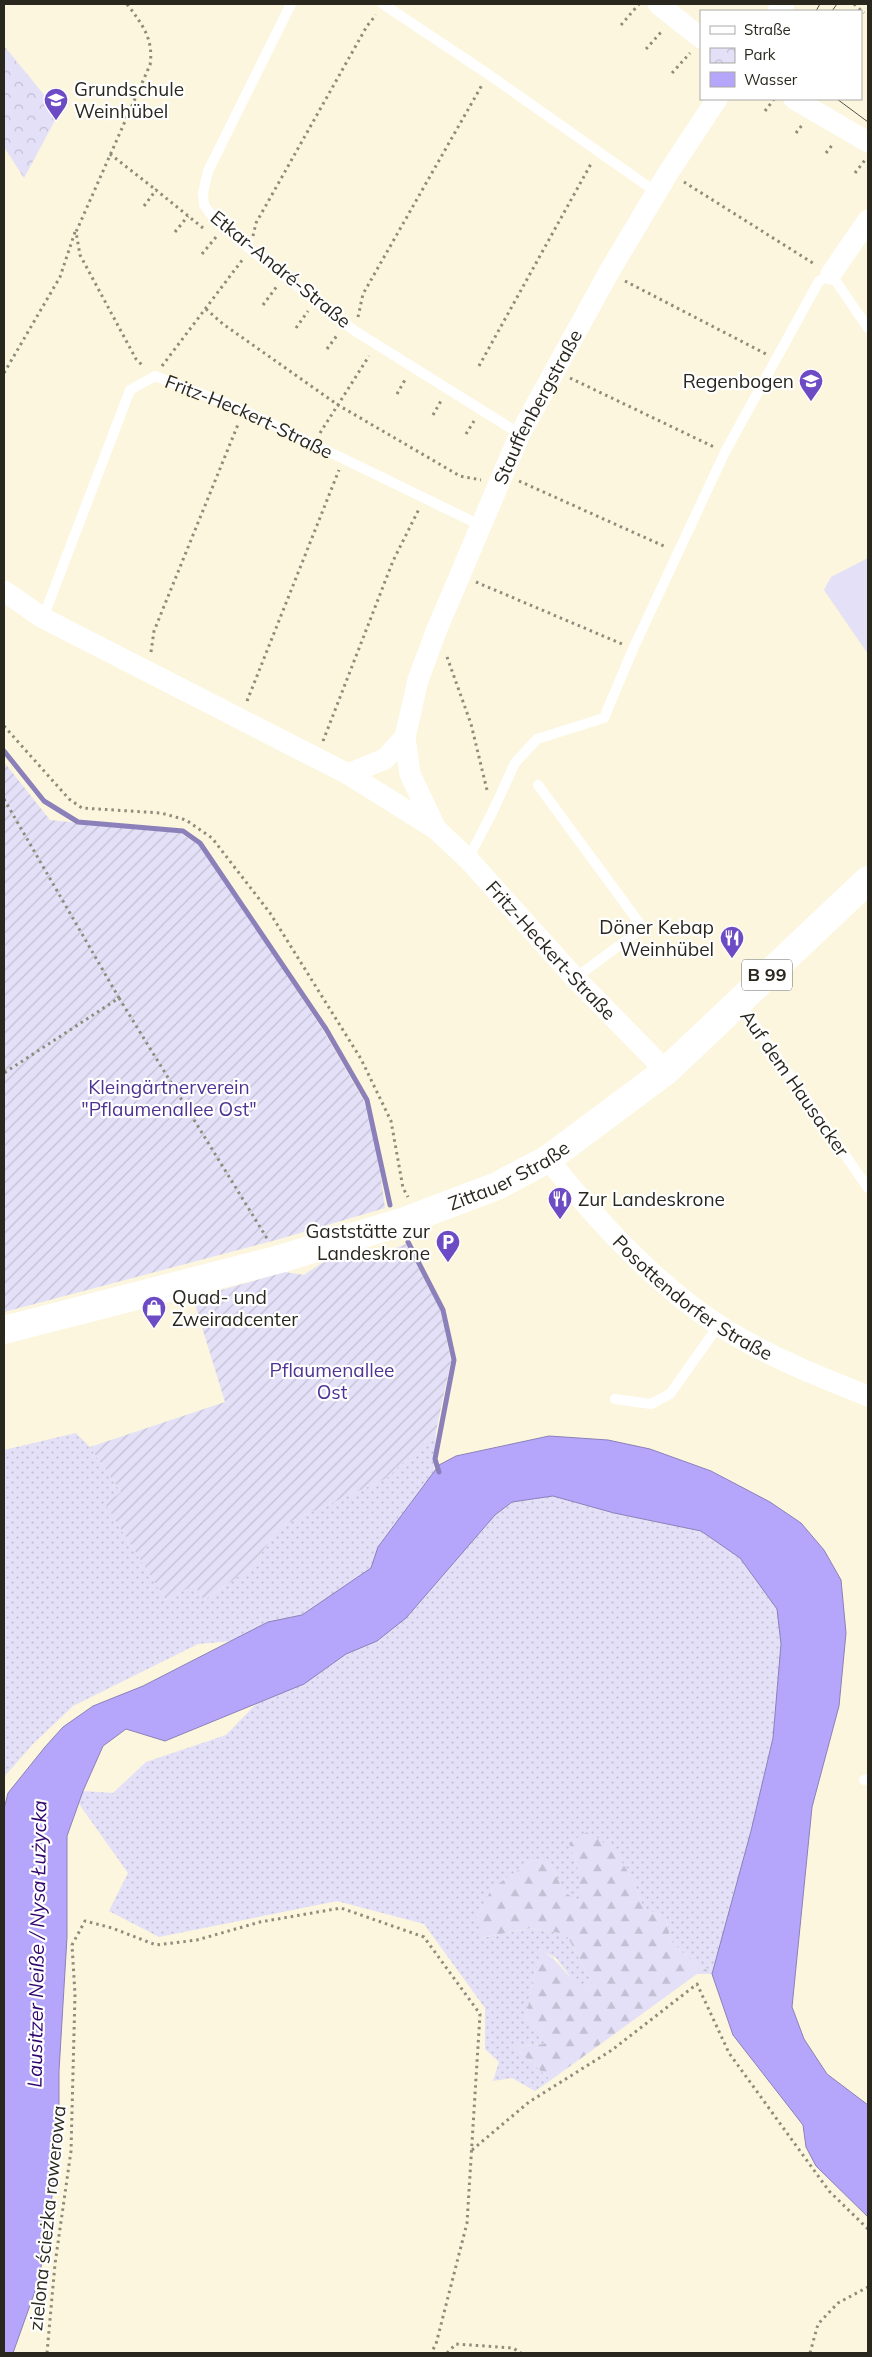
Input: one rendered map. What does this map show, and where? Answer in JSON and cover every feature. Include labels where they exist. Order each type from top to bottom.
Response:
[{"type":"main road","name":"Zittauer Straße","points":[[4,1330],[280,1259],[417,1216],[489,1189],[548,1159],[666,1071],[868,880]]},
{"type":"street","points":[[658,4],[698,43]]},
{"type":"street","name":"Stauffenbergstraße","points":[[405,737],[418,680],[437,629],[520,434],[609,272],[656,192],[716,100]]},
{"type":"street","points":[[796,100],[868,142]]},
{"type":"street","points":[[830,274],[868,220]]},
{"type":"street","name":"Fritz-Heckert-Straße","points":[[4,591],[43,618],[348,774],[436,829],[468,859],[574,978],[666,1071]]},
{"type":"street","points":[[348,774],[386,759],[405,737]]},
{"type":"street","name":"Fritz-Heckert-Straße","points":[[405,737],[410,774],[436,829]]},
{"type":"street","name":"Posottendorfer Straße","points":[[548,1159],[588,1209],[615,1237],[668,1286],[719,1325],[798,1369],[868,1396]]},
{"type":"lane","name":"Etkar-André-Straße","points":[[290,4],[208,171],[203,193],[204,205],[213,217],[250,249],[356,331],[520,434]]},
{"type":"lane","points":[[384,4],[488,74],[656,192]]},
{"type":"lane","points":[[468,859],[515,763],[537,739],[604,718],[633,649],[725,452],[818,281],[830,274],[868,328]]},
{"type":"lane","name":"Fritz-Heckert-Straße","points":[[43,618],[130,390],[155,376],[243,410],[480,525]]},
{"type":"lane","points":[[538,785],[643,928],[574,978]]},
{"type":"lane","name":"Auf dem Hausacker","points":[[738,1002],[868,1188]]},
{"type":"lane","points":[[615,1399],[651,1404],[670,1394],[719,1325]]},
{"type":"path","points":[[4,373],[60,277],[76,232],[150,65],[153,50],[141,24],[127,4]]},
{"type":"path","points":[[76,232],[80,255],[136,359],[155,376],[250,249],[256,223],[367,26],[384,4]]},
{"type":"path","points":[[621,25],[639,4]]},
{"type":"path","points":[[646,49],[674,18]]},
{"type":"path","points":[[672,73],[698,43]]},
{"type":"path","points":[[356,331],[363,294],[488,74]]},
{"type":"path","points":[[766,111],[773,100]]},
{"type":"path","points":[[479,366],[597,152]]},
{"type":"path","points":[[110,154],[215,238]]},
{"type":"path","points":[[854,173],[868,155]]},
{"type":"path","points":[[668,173],[830,274]]},
{"type":"path","points":[[144,206],[156,190]]},
{"type":"path","points":[[175,232],[188,216]]},
{"type":"path","points":[[202,254],[224,227]]},
{"type":"path","points":[[609,272],[776,359]]},
{"type":"path","points":[[263,305],[284,275]]},
{"type":"path","points":[[296,328],[316,300]]},
{"type":"path","points":[[206,309],[223,324],[338,405],[460,476],[501,478],[678,553]]},
{"type":"path","points":[[314,444],[376,344]]},
{"type":"path","points":[[397,394],[412,367]]},
{"type":"path","points":[[554,370],[725,452]]},
{"type":"path","points":[[148,671],[154,631],[243,410]]},
{"type":"path","points":[[240,719],[344,458]]},
{"type":"path","points":[[316,757],[393,561],[423,499]]},
{"type":"path","points":[[459,575],[633,649]]},
{"type":"path","points":[[437,629],[471,724],[492,813]]},
{"type":"path","points":[[4,726],[69,799],[82,808],[161,812],[186,820],[212,838],[270,913],[361,1059],[391,1121],[403,1188],[417,1216]]},
{"type":"path","points":[[4,799],[119,998],[280,1259]]},
{"type":"path","points":[[4,1073],[119,998]]},
{"type":"path","name":"zielona ścieżka rowerowa","points":[[47,2353],[55,2264],[71,2151],[75,1994],[72,1945],[85,1921],[112,1928],[156,1945],[197,1940],[260,1922],[341,1908],[424,1937],[480,2014],[467,2224],[436,2344],[431,2353]]},
{"type":"path","points":[[472,2150],[529,2102],[612,2050],[697,1984],[729,2053],[829,2191],[868,2228]]},
{"type":"path","points":[[810,2353],[818,2324],[838,2303],[868,2287]]},
{"type":"path","points":[[447,2353],[456,2344],[513,2348],[521,2353]]},
{"type":"green space","points":[[4,46],[59,113],[24,178],[4,147]]},
{"type":"green space","points":[[868,558],[868,654],[824,590],[831,577]]},
{"type":"green space","name":"Kleingärtnerverein \"Pflaumenallee Ost\"","points":[[4,762],[50,820],[180,833],[200,845],[323,1030],[364,1101],[375,1135],[385,1208],[276,1240],[4,1312]]},
{"type":"green space","name":"Pflaumenallee Ost","points":[[406,1244],[441,1311],[451,1361],[436,1431],[387,1478],[279,1527],[252,1567],[204,1600],[194,1585],[166,1600],[105,1504],[121,1492],[90,1447],[225,1402],[193,1298],[285,1272],[304,1275],[331,1257],[368,1258]]},
{"type":"green space","points":[[436,1431],[434,1471],[378,1547],[371,1568],[302,1615],[268,1622],[232,1641],[198,1644],[73,1706],[33,1744],[4,1777],[4,1450],[76,1433],[90,1447],[121,1492],[105,1504],[166,1600],[194,1585],[204,1600],[252,1567],[279,1527],[387,1478]]},
{"type":"green space","points":[[553,1496],[614,1513],[701,1531],[740,1558],[777,1609],[781,1644],[773,1738],[751,1831],[712,1974],[683,1953],[671,1941],[666,1917],[644,1909],[632,1879],[569,1843],[579,1871],[579,1901],[564,1892],[550,1863],[533,1860],[492,1888],[477,1917],[482,1938],[531,1928],[566,1934],[595,1988],[576,1984],[556,1958],[542,1951],[532,1983],[526,2019],[548,2039],[544,2044],[514,2047],[551,2080],[535,2091],[512,2078],[493,2081],[499,2062],[485,2049],[485,2008],[424,1924],[337,1901],[159,1937],[109,1911],[128,1873],[79,1804],[83,1791],[113,1793],[146,1762],[226,1735],[257,1703],[304,1684],[346,1654],[377,1641],[495,1515],[512,1502]]},
{"type":"green space","points":[[589,1831],[617,1854],[632,1879],[644,1909],[666,1917],[671,1941],[683,1953],[712,1974],[697,1974],[551,2080],[514,2047],[544,2044],[548,2039],[526,2019],[532,1983],[542,1951],[550,1956],[571,1978],[585,1986],[595,1988],[566,1934],[531,1928],[481,1938],[477,1917],[492,1888],[533,1860],[550,1863],[564,1892],[579,1901],[579,1871],[569,1843]]},
{"type":"water","name":"Lausitzer Neiße / Nysa Łużycka","points":[[549,1436],[608,1440],[650,1449],[711,1471],[770,1502],[801,1523],[824,1550],[841,1580],[846,1633],[839,1706],[812,1807],[792,2007],[804,2039],[827,2074],[868,2105],[868,2217],[816,2166],[806,2147],[803,2125],[733,2035],[712,1974],[751,1831],[773,1738],[781,1644],[777,1609],[740,1558],[701,1531],[614,1513],[553,1496],[512,1502],[495,1515],[406,1618],[377,1641],[346,1654],[304,1684],[165,1741],[126,1729],[103,1746],[83,1791],[67,1836],[67,1937],[59,2071],[59,2151],[39,2280],[13,2353],[4,2353],[4,1809],[8,1793],[63,1727],[93,1706],[143,1686],[268,1622],[302,1615],[371,1568],[378,1547],[439,1465],[456,1456]]},
{"type":"waterway","points":[[4,751],[44,801],[78,822],[183,831],[200,843],[326,1029],[367,1100],[390,1205]]},
{"type":"waterway","points":[[408,1242],[443,1310],[454,1360],[435,1459],[439,1472]]},
{"type":"tram line","points":[[817,10],[820,4]]},
{"type":"tram line","points":[[833,10],[837,4]]},
{"type":"tram line","points":[[838,100],[868,122]]},
{"type":"place","name":"Grundschule Weinhübel","points":[[56,121]]},
{"type":"place","name":"Regenbogen","points":[[811,402]]},
{"type":"place","name":"Döner Kebap Weinhübel","points":[[732,959]]},
{"type":"place","name":"Zur Landeskrone","points":[[560,1220]]},
{"type":"place","name":"Gaststätte zur Landeskrone","points":[[448,1263]]},
{"type":"place","name":"Quad- und Zweiradcenter","points":[[154,1329]]}]
